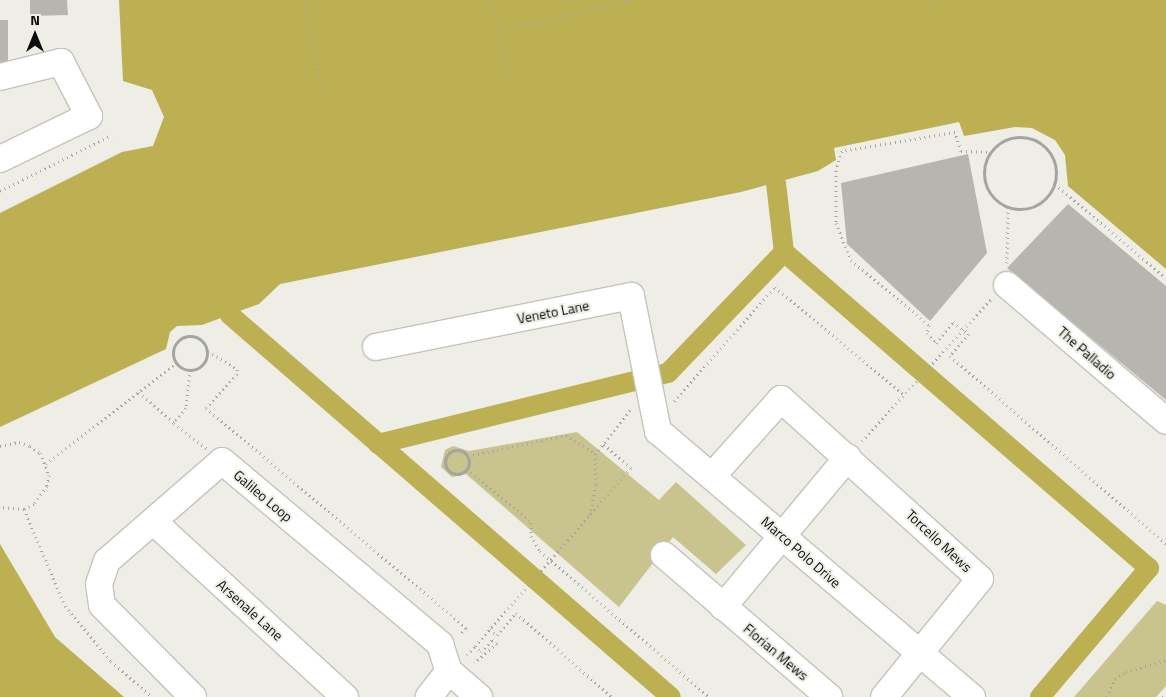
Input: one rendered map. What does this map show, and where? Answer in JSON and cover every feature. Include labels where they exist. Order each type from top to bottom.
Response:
[{"type":"street","points":[[0,77],[38,71],[60,62],[89,116],[0,159]]},
{"type":"street","name":"The Palladio","points":[[1007,285],[1166,421]]},
{"type":"street","name":"Veneto Lane","points":[[376,347],[631,296],[652,396]]},
{"type":"street","name":"Marco Polo Drive","points":[[652,396],[658,431],[713,475],[918,654],[972,697]]},
{"type":"street","points":[[713,475],[781,399],[848,457],[723,607]]},
{"type":"street","name":"Torcello Mews","points":[[848,457],[980,579],[918,654]]},
{"type":"street","name":"Galileo Loop","points":[[193,697],[102,605],[98,584],[107,561],[155,523],[222,461],[440,644],[458,668]]},
{"type":"street","name":"Arsenale Lane","points":[[155,523],[345,697]]},
{"type":"street","name":"Florian Mews","points":[[664,556],[829,697]]},
{"type":"street","points":[[884,697],[918,654]]},
{"type":"street","points":[[429,697],[458,668],[479,697]]},
{"type":"path","points":[[303,0],[322,89]]},
{"type":"path","points":[[492,0],[508,77]]},
{"type":"path","points":[[498,31],[630,0]]},
{"type":"path","points":[[932,0],[933,7]]},
{"type":"path","points":[[992,152],[961,150],[955,132],[842,152],[836,170],[836,223],[851,260],[929,325],[927,333],[936,343],[953,322],[963,328],[969,334],[950,356],[1166,544]]},
{"type":"path","points":[[0,191],[112,135]]},
{"type":"path","points":[[1034,140],[1053,158],[1055,184],[1046,199],[1020,210],[994,199],[986,185],[986,161],[992,152],[1006,141],[1034,140]]},
{"type":"path","points":[[1055,184],[1166,278]]},
{"type":"path","points":[[848,457],[963,328],[1007,285],[1008,206]]},
{"type":"path","points":[[590,515],[596,484],[595,454],[602,443],[637,402],[652,396],[667,408],[775,287],[903,394]]},
{"type":"path","points":[[176,363],[174,346],[180,338],[198,336],[208,351],[237,369],[237,374],[206,408],[466,628],[459,636]]},
{"type":"path","points":[[190,370],[206,360],[208,351]]},
{"type":"path","points":[[176,363],[190,370]]},
{"type":"path","points":[[46,464],[176,363]]},
{"type":"path","points":[[174,423],[186,408],[190,370]]},
{"type":"path","points":[[139,392],[222,461]]},
{"type":"path","points":[[467,469],[455,474],[444,465],[445,457],[456,449],[468,456],[566,435],[595,454]]},
{"type":"path","points":[[0,446],[19,442],[30,446],[46,464],[48,486],[34,504],[24,509],[0,507]]},
{"type":"path","points":[[471,651],[631,468],[602,443]]},
{"type":"path","points":[[467,469],[468,456]]},
{"type":"path","points":[[467,469],[531,522],[531,536],[540,550],[709,697]]},
{"type":"path","points":[[490,629],[497,635],[516,613],[612,697]]},
{"type":"path","points":[[458,668],[481,662],[496,643],[492,640],[481,652],[475,646]]},
{"type":"path","points":[[1107,697],[1115,679],[1126,672],[1166,660]]},
{"type":"path","points":[[1163,697],[1166,693]]},
{"type":"shaded area","points":[[119,0],[1166,0],[1166,269],[1068,186],[1065,155],[1055,140],[1032,128],[1015,127],[964,136],[959,122],[834,148],[836,160],[818,171],[741,192],[280,284],[259,304],[202,325],[177,326],[170,332],[166,349],[0,427],[0,213],[122,152],[153,146],[164,117],[152,90],[123,81]]},
{"type":"shaded area","points":[[577,432],[659,500],[676,482],[746,545],[716,574],[673,537],[619,607],[466,474],[452,477],[441,467],[445,450],[453,446],[469,451]]},
{"type":"shaded area","points":[[0,544],[55,637],[124,697],[0,697]]},
{"type":"shaded area","points":[[1157,601],[1166,605],[1166,686],[1156,697],[1074,697]]},
{"type":"building","points":[[30,0],[67,0],[68,15],[30,16]]},
{"type":"building","points":[[0,20],[8,20],[8,66],[0,66]]},
{"type":"building","points":[[968,154],[987,253],[930,321],[847,244],[841,183]]},
{"type":"building","points":[[1068,204],[1166,286],[1166,400],[1007,268]]},
{"type":"waterway","points":[[776,183],[784,252],[1149,568],[1040,697]]},
{"type":"waterway","points":[[378,444],[668,373],[784,252]]},
{"type":"waterway","points":[[230,315],[671,697]]}]
